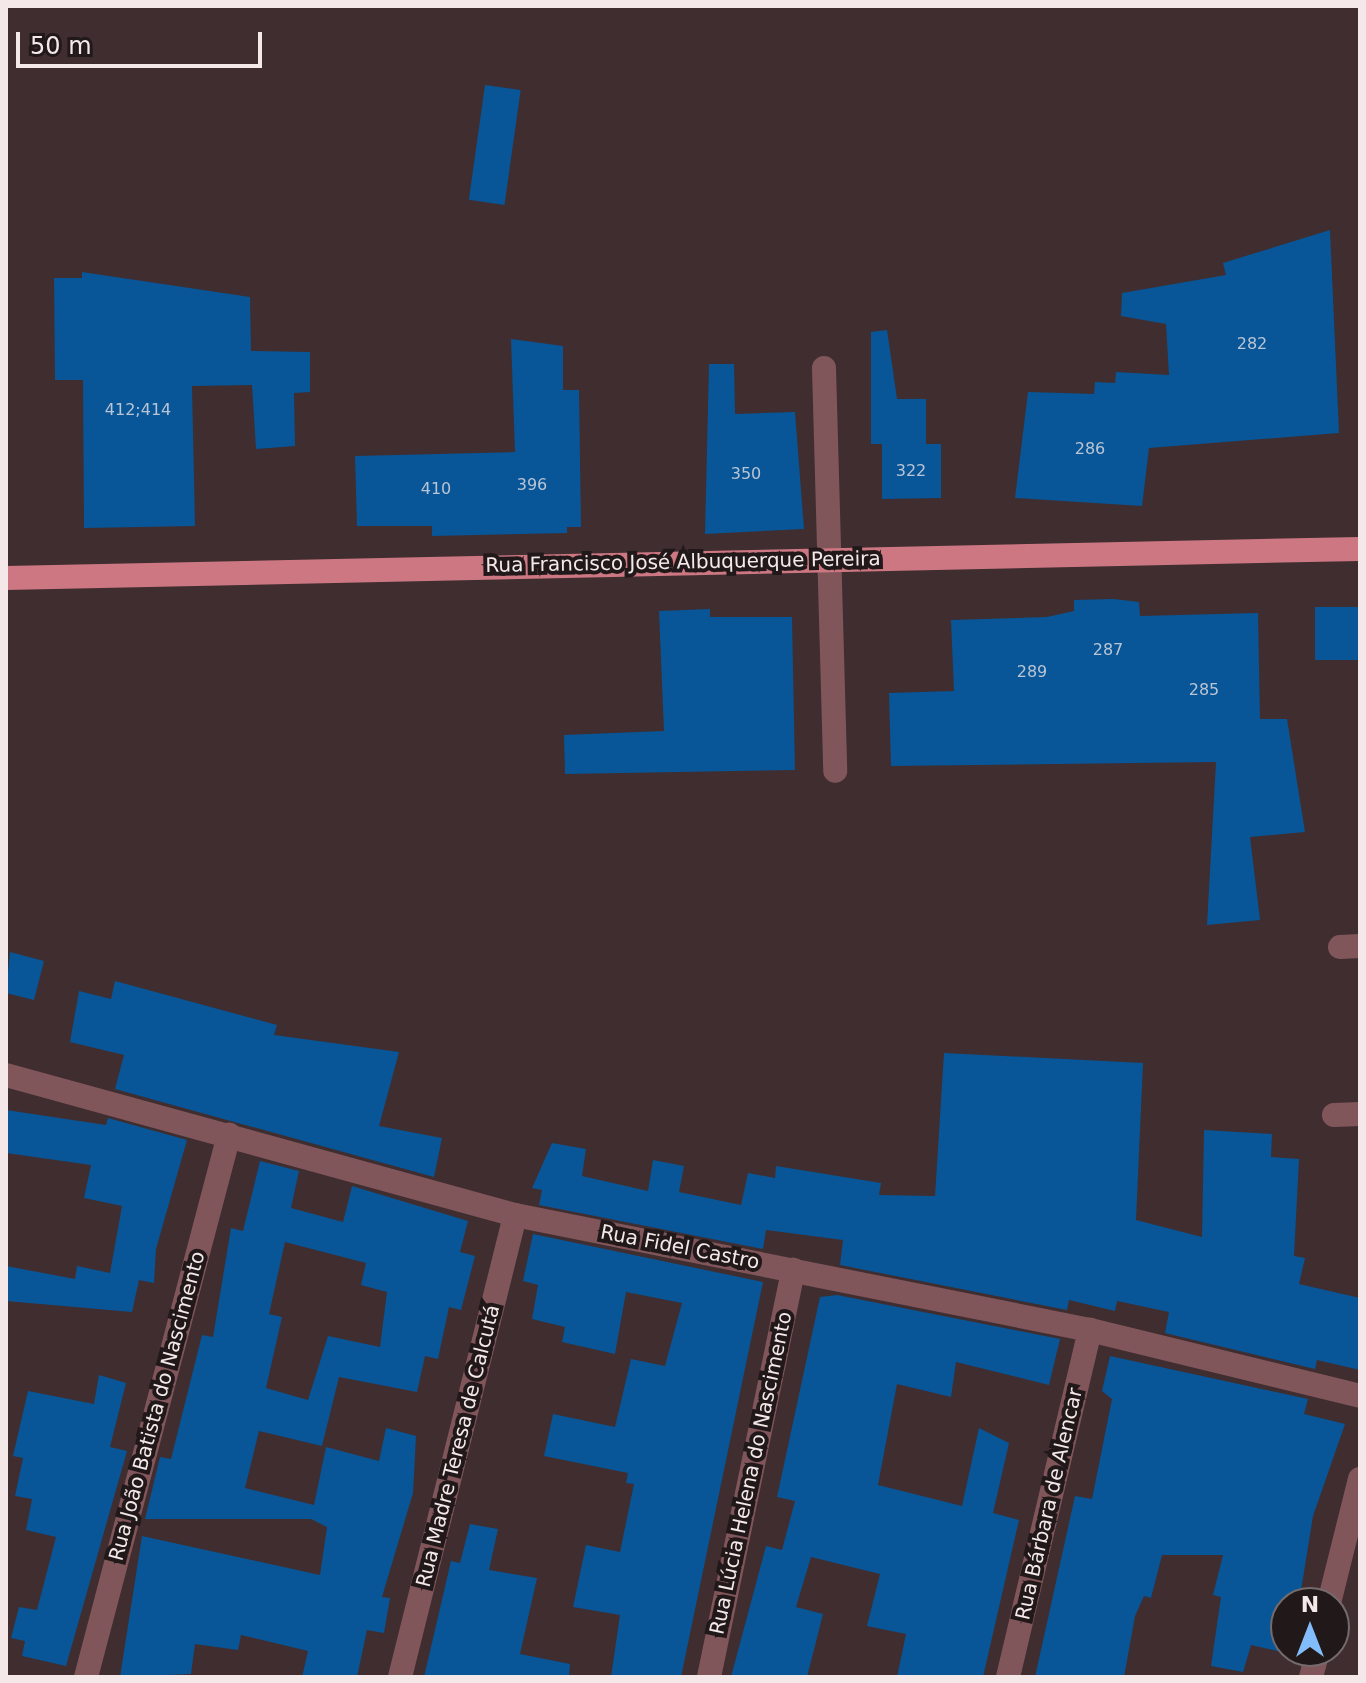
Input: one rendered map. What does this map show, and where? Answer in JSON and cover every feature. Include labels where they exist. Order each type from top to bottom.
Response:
[{"type":"main road","name":"Rua Francisco José Albuquerque Pereira","points":[[6,578],[1360,549]]},
{"type":"street","points":[[824,368],[835,771]]},
{"type":"street","name":"Rua Fidel Castro","points":[[6,1075],[515,1215],[1090,1330],[1360,1396]]},
{"type":"street","points":[[1334,1115],[1360,1114]]},
{"type":"street","name":"Rua João Batista do Nascimento","points":[[86,1677],[229,1135]]},
{"type":"street","name":"Rua Madre Teresa de Calcutá","points":[[400,1677],[515,1215]]},
{"type":"street","name":"Rua Lúcia Helena do Nascimento","points":[[709,1677],[793,1270]]},
{"type":"street","name":"Rua Bárbara de Alencar","points":[[1008,1677],[1090,1330]]},
{"type":"street","points":[[1333,1587],[1360,1479]]},
{"type":"building","points":[[485,85],[521,90],[505,205],[469,200]]},
{"type":"building","points":[[1330,230],[1339,433],[1149,448],[1142,506],[1015,498],[1028,392],[1094,394],[1095,382],[1115,383],[1116,372],[1169,375],[1166,324],[1121,316],[1122,293],[1226,275],[1223,263]]},
{"type":"building","points":[[82,272],[250,297],[251,351],[310,352],[310,392],[294,393],[295,446],[256,449],[252,385],[192,386],[195,526],[84,528],[83,380],[55,380],[54,278],[82,278]]},
{"type":"building","points":[[887,330],[897,399],[926,399],[926,444],[941,444],[941,498],[882,499],[882,444],[871,444],[871,332]]},
{"type":"building","points":[[511,339],[563,346],[563,390],[579,390],[581,527],[567,527],[567,533],[432,536],[432,526],[357,526],[355,456],[515,452]]},
{"type":"building","points":[[709,364],[734,364],[735,414],[795,412],[804,529],[705,534]]},
{"type":"building","points":[[1074,600],[1139,602],[1140,616],[1258,613],[1260,719],[1287,719],[1305,832],[1250,837],[1260,920],[1207,925],[1216,762],[891,766],[889,693],[954,691],[951,620],[1047,617],[1074,611]]},
{"type":"building","points":[[1315,607],[1360,607],[1360,660],[1315,660]]},
{"type":"building","points":[[710,609],[710,617],[792,617],[795,770],[565,774],[564,735],[664,731],[659,611]]},
{"type":"building","points":[[10,952],[44,961],[34,1000],[6,993]]},
{"type":"building","points":[[115,981],[277,1025],[274,1035],[399,1052],[379,1126],[442,1138],[434,1177],[115,1089],[124,1055],[70,1042],[79,991],[111,999]]},
{"type":"building","points":[[944,1053],[1143,1063],[1136,1220],[1202,1237],[1204,1130],[1272,1134],[1271,1157],[1299,1159],[1294,1256],[1305,1258],[1299,1284],[1360,1298],[1360,1370],[1317,1360],[1315,1369],[1165,1333],[1169,1312],[1117,1301],[1115,1311],[1069,1300],[1067,1310],[840,1265],[843,1240],[766,1230],[763,1249],[539,1205],[542,1190],[532,1188],[552,1143],[586,1149],[582,1176],[648,1191],[653,1160],[684,1166],[679,1192],[741,1205],[748,1173],[775,1178],[776,1166],[881,1183],[879,1195],[935,1196]]},
{"type":"building","points":[[6,1110],[106,1125],[108,1118],[187,1140],[156,1249],[154,1283],[139,1280],[132,1312],[6,1301],[6,1266],[75,1279],[77,1266],[110,1273],[122,1206],[84,1198],[91,1165],[6,1153]]},
{"type":"building","points":[[260,1161],[299,1171],[291,1208],[343,1222],[352,1186],[468,1221],[460,1252],[475,1256],[461,1310],[449,1307],[438,1359],[425,1356],[417,1392],[339,1377],[322,1446],[259,1431],[245,1488],[314,1505],[326,1447],[379,1461],[386,1428],[416,1436],[413,1493],[382,1597],[390,1598],[384,1633],[367,1630],[357,1677],[302,1677],[308,1651],[241,1635],[238,1650],[195,1644],[191,1674],[120,1677],[142,1536],[320,1575],[327,1527],[311,1519],[145,1519],[160,1457],[171,1459],[202,1335],[213,1337],[231,1228],[243,1231]],"holes":[[[285,1242],[366,1263],[361,1285],[387,1292],[380,1347],[328,1336],[308,1400],[266,1388],[282,1317],[269,1314]]]},
{"type":"building","points":[[533,1234],[763,1282],[681,1677],[611,1677],[620,1615],[573,1607],[586,1545],[620,1552],[634,1484],[626,1483],[628,1473],[544,1456],[553,1414],[615,1427],[631,1359],[665,1366],[682,1303],[626,1292],[615,1354],[562,1342],[565,1327],[532,1319],[538,1285],[523,1281]]},
{"type":"building","points":[[837,1295],[1060,1339],[1049,1385],[956,1362],[951,1397],[897,1384],[878,1485],[962,1506],[979,1428],[1009,1443],[993,1513],[1019,1520],[983,1677],[897,1677],[906,1634],[867,1626],[880,1574],[811,1557],[796,1607],[823,1614],[807,1677],[731,1677],[766,1546],[782,1550],[795,1501],[777,1497],[820,1297]]},
{"type":"building","points":[[1110,1356],[1308,1399],[1304,1414],[1345,1424],[1313,1516],[1302,1587],[1270,1587],[1270,1649],[1251,1645],[1243,1672],[1211,1666],[1221,1597],[1213,1595],[1223,1555],[1162,1555],[1151,1598],[1144,1596],[1135,1616],[1124,1677],[1035,1677],[1075,1496],[1092,1499],[1112,1399],[1102,1391]]},
{"type":"building","points":[[99,1375],[126,1383],[110,1447],[127,1451],[66,1666],[22,1656],[25,1641],[11,1638],[19,1607],[37,1610],[56,1537],[26,1530],[32,1499],[15,1496],[23,1458],[13,1456],[28,1391],[94,1404]]},
{"type":"building","points":[[470,1524],[498,1529],[489,1570],[537,1578],[520,1654],[570,1664],[569,1677],[424,1677],[451,1561],[460,1563]]}]
